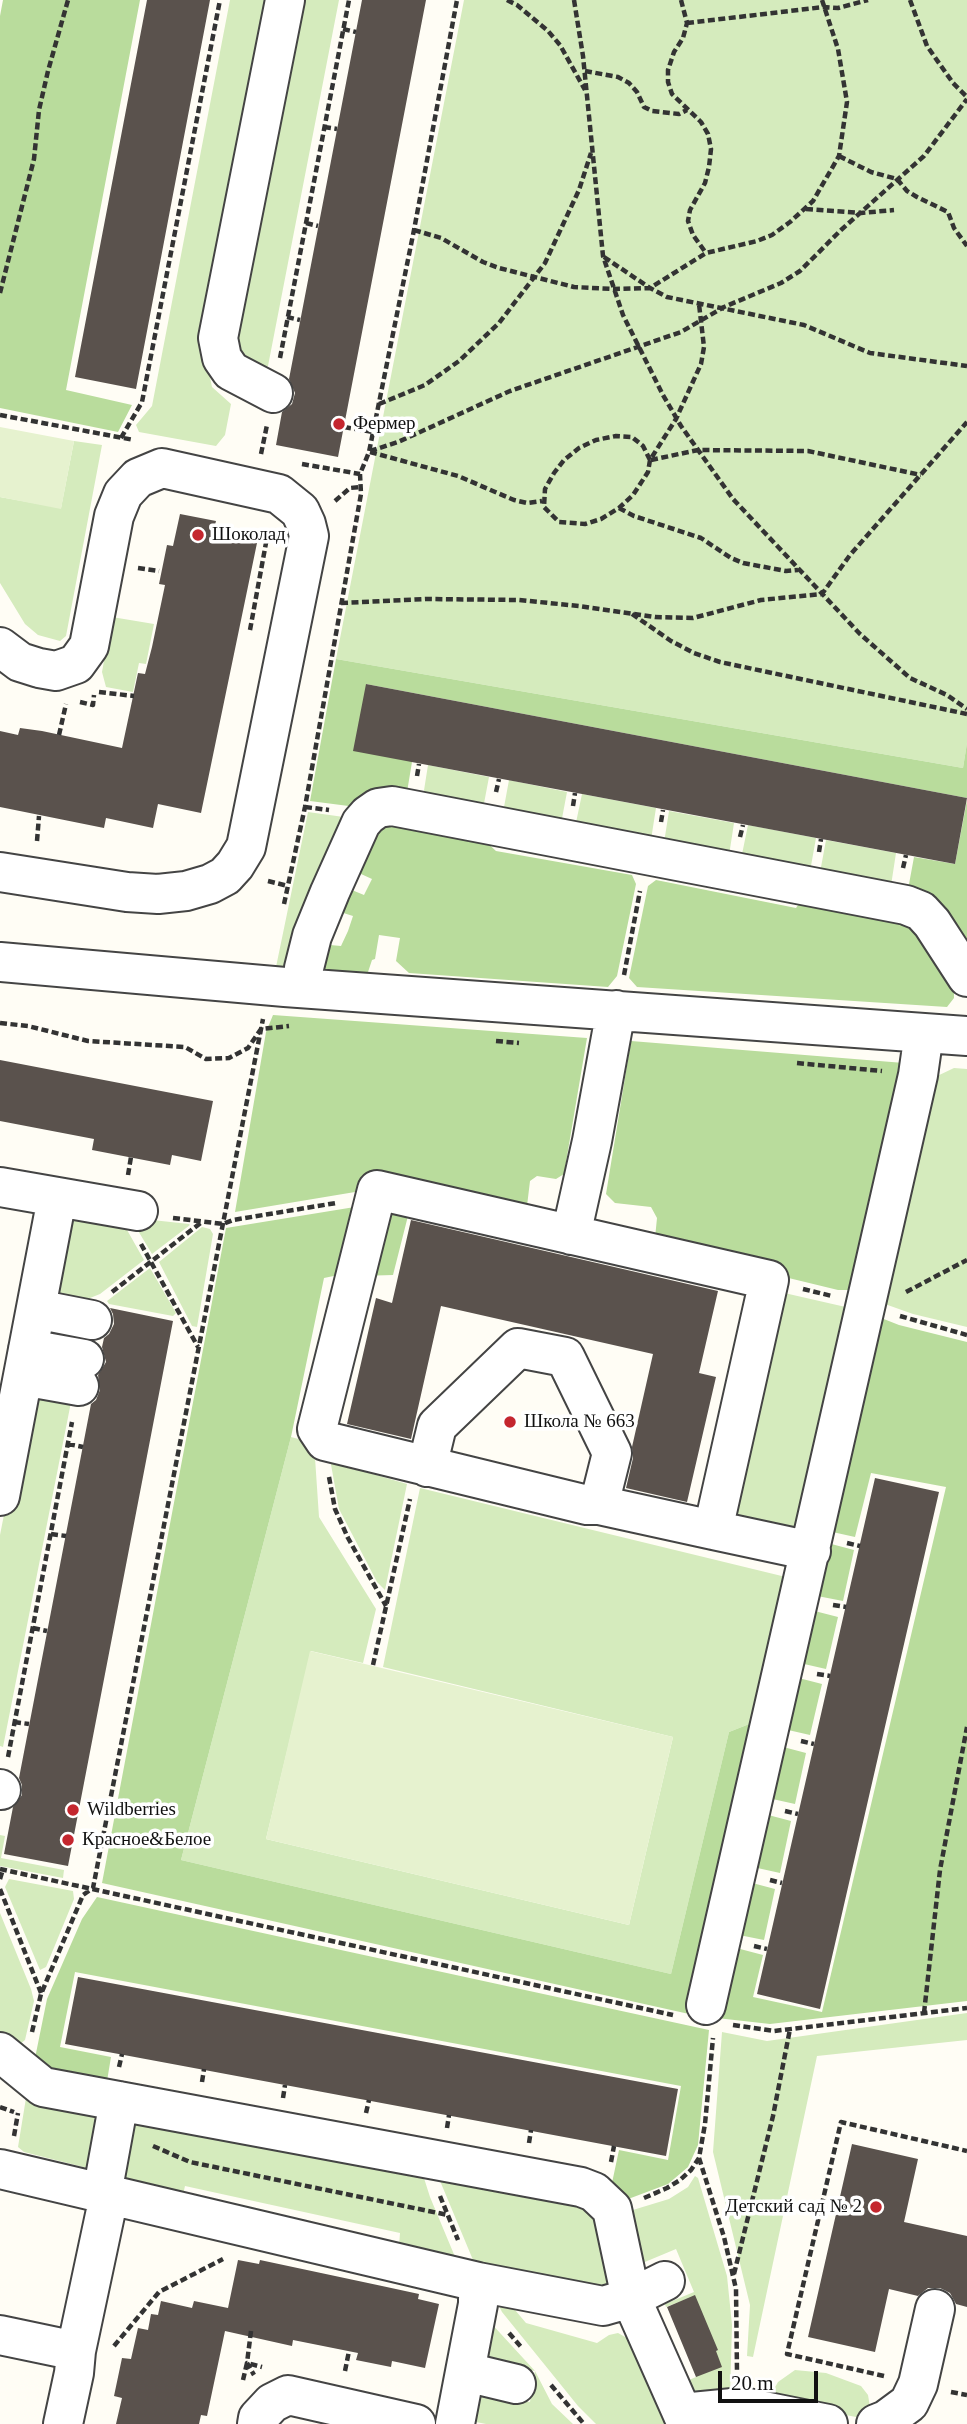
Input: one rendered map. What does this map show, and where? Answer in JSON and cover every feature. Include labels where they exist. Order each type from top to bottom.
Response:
[{"type":"street","points":[[273,393],[231,371],[222,358],[218,338],[285,0]]},
{"type":"street","points":[[0,647],[20,662],[39,668],[56,671],[76,664],[89,646],[114,516],[123,494],[138,478],[162,468],[279,494],[300,511],[306,524],[309,537],[246,846],[235,865],[225,876],[210,884],[186,891],[158,894],[127,892],[0,872]]},
{"type":"street","points":[[302,1007],[304,968],[312,936],[330,892],[361,823],[378,808],[391,806],[906,905],[921,911],[932,923],[966,973]]},
{"type":"street","points":[[0,962],[302,1007],[616,1010],[967,1036]]},
{"type":"street","points":[[571,1235],[592,1141],[616,1010]]},
{"type":"street","points":[[705,2020],[918,1074],[924,1033]]},
{"type":"street","points":[[0,1187],[130,1210]]},
{"type":"street","points":[[713,1530],[769,1280],[377,1190],[317,1429],[324,1441],[587,1504],[811,1551]]},
{"type":"street","points":[[0,1496],[57,1198]]},
{"type":"street","points":[[36,1309],[92,1320]]},
{"type":"street","points":[[423,1466],[438,1426],[518,1348],[565,1357],[612,1453],[599,1505]]},
{"type":"street","points":[[26,1363],[82,1373]]},
{"type":"street","points":[[0,2052],[43,2087],[118,2107],[427,2159],[582,2187],[594,2192],[612,2209],[631,2298],[685,2418],[732,2407],[828,2424]]},
{"type":"street","points":[[63,2424],[74,2373],[94,2350],[105,2195],[118,2107]]},
{"type":"street","points":[[0,2169],[478,2282],[603,2306],[631,2298],[665,2281]]},
{"type":"street","points":[[455,2424],[478,2304],[478,2282]]},
{"type":"street","points":[[876,2424],[909,2403],[918,2384],[935,2309]]},
{"type":"street","points":[[0,2335],[94,2350]]},
{"type":"street","points":[[466,2372],[516,2384]]},
{"type":"street","points":[[257,2424],[258,2418],[272,2403],[288,2395],[416,2424]]},
{"type":"path","points":[[0,293],[34,159],[39,110],[51,58],[68,0]]},
{"type":"path","points":[[121,438],[142,402],[220,0]]},
{"type":"path","points":[[260,458],[349,0]]},
{"type":"path","points":[[507,0],[535,19],[560,45],[586,92]]},
{"type":"path","points":[[574,0],[585,71],[603,256],[638,348],[676,419],[733,499],[860,634],[910,678],[947,695],[967,709]]},
{"type":"path","points":[[681,0],[687,23],[668,69],[668,82],[672,94],[701,122],[708,134],[711,149],[705,183],[690,210],[688,221],[693,235],[706,253]]},
{"type":"path","points":[[414,230],[441,238],[484,262],[534,278],[574,287],[614,289],[650,288],[706,253],[772,235],[805,209],[820,192],[839,156],[847,102],[838,48],[822,0]]},
{"type":"path","points":[[687,23],[824,7],[838,8],[868,0]]},
{"type":"path","points":[[542,501],[514,500],[458,476],[369,452],[398,442],[510,391],[681,332],[724,307],[781,283],[800,271],[923,156],[967,98],[953,83],[928,46],[910,0]]},
{"type":"path","points":[[344,29],[356,32]]},
{"type":"path","points":[[198,63],[207,65]]},
{"type":"path","points":[[585,71],[618,77],[629,83],[644,107],[652,111],[679,114],[687,110]]},
{"type":"path","points":[[324,127],[337,129]]},
{"type":"path","points":[[185,134],[194,135]]},
{"type":"path","points":[[379,404],[425,385],[459,361],[499,323],[545,263],[568,216],[592,148]]},
{"type":"path","points":[[839,156],[872,172],[897,179],[907,191],[948,212],[954,228],[967,246]]},
{"type":"path","points":[[172,203],[180,205]]},
{"type":"path","points":[[805,209],[861,213],[894,210]]},
{"type":"path","points":[[306,223],[318,226]]},
{"type":"path","points":[[603,256],[667,297],[804,325],[870,353],[967,366]]},
{"type":"path","points":[[158,275],[166,276]]},
{"type":"path","points":[[650,460],[643,446],[632,437],[616,436],[596,440],[579,448],[564,460],[545,489],[542,501],[544,507],[559,522],[572,524],[593,521],[619,508],[642,484],[650,460],[676,419],[701,364],[704,347],[699,304]]},
{"type":"path","points":[[287,317],[300,320]]},
{"type":"path","points":[[145,346],[153,347]]},
{"type":"path","points":[[341,603],[427,599],[519,600],[631,614],[693,618],[761,600],[822,594],[850,555],[967,422]]},
{"type":"path","points":[[344,427],[373,432]]},
{"type":"path","points":[[650,460],[698,450],[808,452],[921,475]]},
{"type":"path","points":[[619,508],[634,516],[701,538],[743,563],[786,571],[799,569]]},
{"type":"path","points":[[631,614],[694,653],[720,662],[967,714]]},
{"type":"path","points":[[95,691],[134,696]]},
{"type":"path","points":[[59,735],[67,700]]},
{"type":"path","points":[[37,842],[39,816]]},
{"type":"path","points":[[616,1010],[646,855]]},
{"type":"path","points":[[0,1023],[28,1026],[88,1041],[186,1047],[206,1059],[229,1058],[247,1048],[261,1028],[302,1007]]},
{"type":"path","points":[[491,1040],[526,1043]]},
{"type":"path","points":[[130,1210],[142,1214],[223,1224],[233,1220],[374,1197]]},
{"type":"path","points":[[130,1210],[151,1262],[199,1347]]},
{"type":"path","points":[[92,1320],[95,1302],[203,1221]]},
{"type":"path","points":[[900,1297],[967,1260]]},
{"type":"path","points":[[1,1789],[82,1373]]},
{"type":"path","points":[[324,1441],[335,1509],[386,1606]]},
{"type":"path","points":[[68,1444],[83,1447]]},
{"type":"path","points":[[373,1665],[423,1466]]},
{"type":"path","points":[[51,1534],[65,1536]]},
{"type":"path","points":[[33,1628],[47,1631]]},
{"type":"path","points":[[15,1722],[29,1724]]},
{"type":"path","points":[[924,2014],[940,1870],[967,1727]]},
{"type":"path","points":[[0,1880],[1,1869],[705,2020],[774,2031],[967,2008]]},
{"type":"path","points":[[0,1889],[41,1994]]},
{"type":"path","points":[[612,2209],[667,2188],[691,2171],[699,2158],[705,2124],[705,2020]]},
{"type":"path","points":[[733,2275],[773,2116],[790,2029]]},
{"type":"path","points":[[0,2107],[18,2113]]},
{"type":"path","points":[[118,2107],[135,2132],[155,2147],[190,2162],[448,2216]]},
{"type":"path","points":[[967,2151],[841,2122],[788,2354],[967,2395]]},
{"type":"path","points":[[699,2158],[736,2289],[738,2345],[732,2407]]},
{"type":"path","points":[[427,2159],[464,2255],[478,2282]]},
{"type":"path","points":[[94,2350],[159,2292],[231,2254]]},
{"type":"path","points":[[242,2388],[251,2331]]},
{"type":"path","points":[[247,2363],[274,2370]]},
{"type":"green space","points":[[3,0],[140,0],[66,390],[132,405],[118,432],[0,408],[0,16]]},
{"type":"green space","points":[[230,0],[279,0],[207,363],[212,387],[231,404],[225,435],[216,446],[139,432],[136,425],[152,406]]},
{"type":"green space","points":[[293,0],[339,0],[268,366],[261,370],[234,362],[226,338]]},
{"type":"green space","points":[[464,0],[967,0],[967,743],[963,768],[336,659]]},
{"type":"green space","points":[[0,427],[74,441],[61,509],[0,497]]},
{"type":"green space","points":[[74,441],[102,445],[66,636],[60,641],[38,635],[25,624],[0,583],[0,497],[61,508]]},
{"type":"green space","points":[[112,617],[154,624],[146,664],[139,663],[133,692],[106,687],[102,672]]},
{"type":"green space","points":[[336,659],[963,768],[967,743],[967,798],[366,684],[412,762],[405,804],[364,808],[310,801]]},
{"type":"green space","points":[[428,765],[489,777],[482,814],[422,803]]},
{"type":"green space","points":[[509,780],[567,792],[560,829],[502,818]]},
{"type":"green space","points":[[582,794],[656,808],[650,846],[574,832]]},
{"type":"green space","points":[[967,800],[967,957],[907,895],[914,857],[955,864]]},
{"type":"green space","points":[[669,811],[734,823],[728,862],[663,849]]},
{"type":"green space","points":[[308,812],[358,819],[296,968],[276,967]]},
{"type":"green space","points":[[378,822],[481,837],[496,851],[632,875],[636,884],[617,976],[608,987],[409,973],[396,961],[400,938],[379,935],[375,959],[372,960],[367,975],[315,968],[319,944],[341,946],[348,931],[353,916],[337,911],[347,888],[364,895],[372,879],[350,869]]},
{"type":"green space","points":[[748,825],[816,838],[809,877],[740,864]]},
{"type":"green space","points":[[826,840],[896,853],[890,892],[819,878]]},
{"type":"green space","points":[[656,880],[796,908],[802,899],[905,916],[954,979],[954,998],[947,1007],[637,987],[629,978],[648,886]]},
{"type":"green space","points":[[273,1015],[587,1038],[564,1174],[556,1179],[537,1176],[530,1181],[527,1206],[367,1190],[235,1212],[266,1032]]},
{"type":"green space","points":[[631,1041],[904,1063],[854,1290],[838,1290],[661,1247],[655,1238],[657,1218],[651,1207],[615,1203],[606,1194]]},
{"type":"green space","points":[[954,1068],[967,1069],[967,1327],[913,1314],[882,1303],[933,1078]]},
{"type":"green space","points":[[378,1199],[410,1208],[393,1275],[359,1276]]},
{"type":"green space","points":[[63,1204],[118,1214],[144,1260],[100,1294],[90,1298],[87,1313],[43,1304]]},
{"type":"green space","points":[[367,1205],[348,1273],[324,1278],[291,1437],[181,1860],[671,1974],[729,1732],[757,1721],[698,2016],[102,1883],[226,1228]]},
{"type":"green space","points":[[143,1219],[190,1225],[152,1254],[134,1224]]},
{"type":"green space","points":[[202,1227],[210,1229],[213,1234],[197,1327],[192,1326],[159,1262]]},
{"type":"green space","points":[[150,1268],[176,1313],[173,1316],[109,1304],[107,1301]]},
{"type":"green space","points":[[780,1292],[850,1308],[806,1529],[734,1525]]},
{"type":"green space","points":[[871,1314],[899,1325],[967,1342],[967,2001],[770,2024],[708,2017],[725,1945],[763,1955],[753,1997],[822,2012],[946,1487],[871,1473],[855,1537],[819,1529]]},
{"type":"green space","points":[[29,1388],[72,1397],[3,1747],[0,1746],[0,1535]]},
{"type":"green space","points":[[291,1437],[314,1443],[319,1517],[376,1609],[363,1663],[311,1651],[266,1839],[629,1925],[673,1737],[383,1667],[420,1488],[790,1578],[757,1721],[729,1732],[671,1974],[181,1860]]},
{"type":"green space","points":[[334,1456],[352,1468],[407,1484],[385,1590],[377,1582],[339,1509],[330,1459]]},
{"type":"green space","points":[[820,1541],[854,1550],[843,1601],[807,1594]]},
{"type":"green space","points":[[803,1608],[838,1617],[826,1669],[791,1661]]},
{"type":"green space","points":[[310,1651],[673,1737],[629,1925],[266,1839]]},
{"type":"green space","points":[[787,1675],[822,1684],[810,1735],[775,1727]]},
{"type":"green space","points":[[772,1744],[806,1753],[795,1804],[759,1796]]},
{"type":"green space","points":[[757,1812],[791,1821],[780,1873],[744,1865]]},
{"type":"green space","points":[[0,1835],[5,1836],[1,1858],[64,1870],[63,1878],[0,1866]]},
{"type":"green space","points":[[9,1879],[73,1891],[74,1899],[46,1967],[40,1970],[5,1887]]},
{"type":"green space","points":[[741,1880],[775,1889],[764,1940],[729,1933]]},
{"type":"green space","points":[[97,1897],[709,2030],[698,2145],[688,2167],[668,2184],[615,2204],[609,2197],[619,2150],[668,2160],[681,2086],[75,1972],[60,2047],[111,2057],[105,2093],[33,2068],[47,1999],[82,1919]]},
{"type":"green space","points":[[0,1913],[34,2001],[25,2040],[19,2045],[0,2036]]},
{"type":"green space","points":[[967,2013],[967,2040],[817,2056],[753,2357],[747,2356],[750,2305],[713,2152],[722,2032],[767,2041]]},
{"type":"green space","points":[[26,2098],[102,2105],[95,2170],[24,2152],[18,2147]]},
{"type":"green space","points":[[121,2117],[423,2175],[458,2264],[399,2246],[400,2233],[185,2186],[182,2199],[123,2191]]},
{"type":"green space","points":[[438,2176],[599,2209],[616,2274],[607,2290],[478,2272]]},
{"type":"green space","points":[[695,2176],[698,2178],[727,2276],[732,2325],[730,2396],[701,2405],[682,2383],[696,2377],[695,2296],[666,2307],[665,2304],[694,2292],[676,2249],[640,2264],[623,2213],[669,2199],[688,2187]]},
{"type":"green space","points":[[498,2304],[510,2304],[526,2323],[597,2343],[618,2333],[627,2338],[663,2406],[666,2424],[596,2424],[578,2406]]},
{"type":"green space","points":[[489,2321],[535,2371],[484,2360]]},
{"type":"green space","points":[[795,2370],[826,2373],[861,2386],[868,2395],[870,2407],[865,2415],[856,2417],[769,2398],[778,2382]]},
{"type":"green space","points":[[535,2371],[552,2404],[573,2424],[486,2424],[476,2422],[467,2415],[476,2391],[530,2402]]},
{"type":"building","points":[[147,0],[210,0],[136,389],[75,377]]},
{"type":"building","points":[[362,0],[426,0],[338,457],[276,445],[282,412],[292,404],[295,393],[289,379]]},
{"type":"building","points":[[180,514],[216,521],[213,533],[257,543],[201,813],[158,804],[153,828],[106,818],[104,828],[0,807],[0,731],[18,735],[20,728],[42,731],[122,748],[138,673],[145,674],[152,647],[165,585],[159,584],[167,545],[173,546]]},
{"type":"building","points":[[366,684],[967,798],[955,864],[353,751]]},
{"type":"building","points":[[0,1060],[213,1101],[201,1161],[172,1155],[170,1165],[92,1150],[94,1139],[0,1121]]},
{"type":"building","points":[[411,1220],[718,1291],[699,1373],[716,1377],[687,1502],[626,1488],[633,1458],[632,1447],[653,1354],[441,1306],[411,1439],[347,1424],[376,1298],[392,1303]]},
{"type":"building","points":[[110,1308],[173,1321],[68,1866],[4,1854],[13,1807],[22,1795],[19,1778],[91,1404],[100,1390],[98,1375],[106,1362],[102,1347],[104,1338],[114,1324]]},
{"type":"building","points":[[875,1478],[939,1492],[820,2009],[757,1994]]},
{"type":"building","points":[[78,1977],[678,2089],[666,2156],[65,2044]]},
{"type":"building","points":[[852,2144],[918,2159],[904,2222],[967,2236],[967,2307],[956,2304],[950,2293],[940,2288],[928,2288],[918,2296],[889,2289],[875,2352],[808,2337]]},
{"type":"building","points":[[238,2260],[259,2264],[260,2260],[419,2294],[418,2299],[439,2304],[425,2368],[392,2361],[391,2367],[356,2360],[358,2353],[293,2340],[292,2346],[225,2331],[207,2416],[201,2415],[199,2424],[116,2424],[122,2398],[114,2396],[122,2358],[131,2359],[138,2328],[148,2330],[151,2314],[158,2315],[161,2301],[192,2308],[194,2301],[228,2308]]},
{"type":"building","points":[[695,2295],[718,2350],[716,2351],[722,2367],[696,2377],[667,2307]]},
{"type":"place","name":"Фермер","points":[[339,424]]},
{"type":"place","name":"Шоколад","points":[[198,535]]},
{"type":"place","name":"Школа № 663","points":[[510,1422]]},
{"type":"place","name":"Wildberries","points":[[73,1810]]},
{"type":"place","name":"Красное&Белое","points":[[68,1840]]},
{"type":"place","name":"Детский сад № 2","points":[[876,2207]]}]
